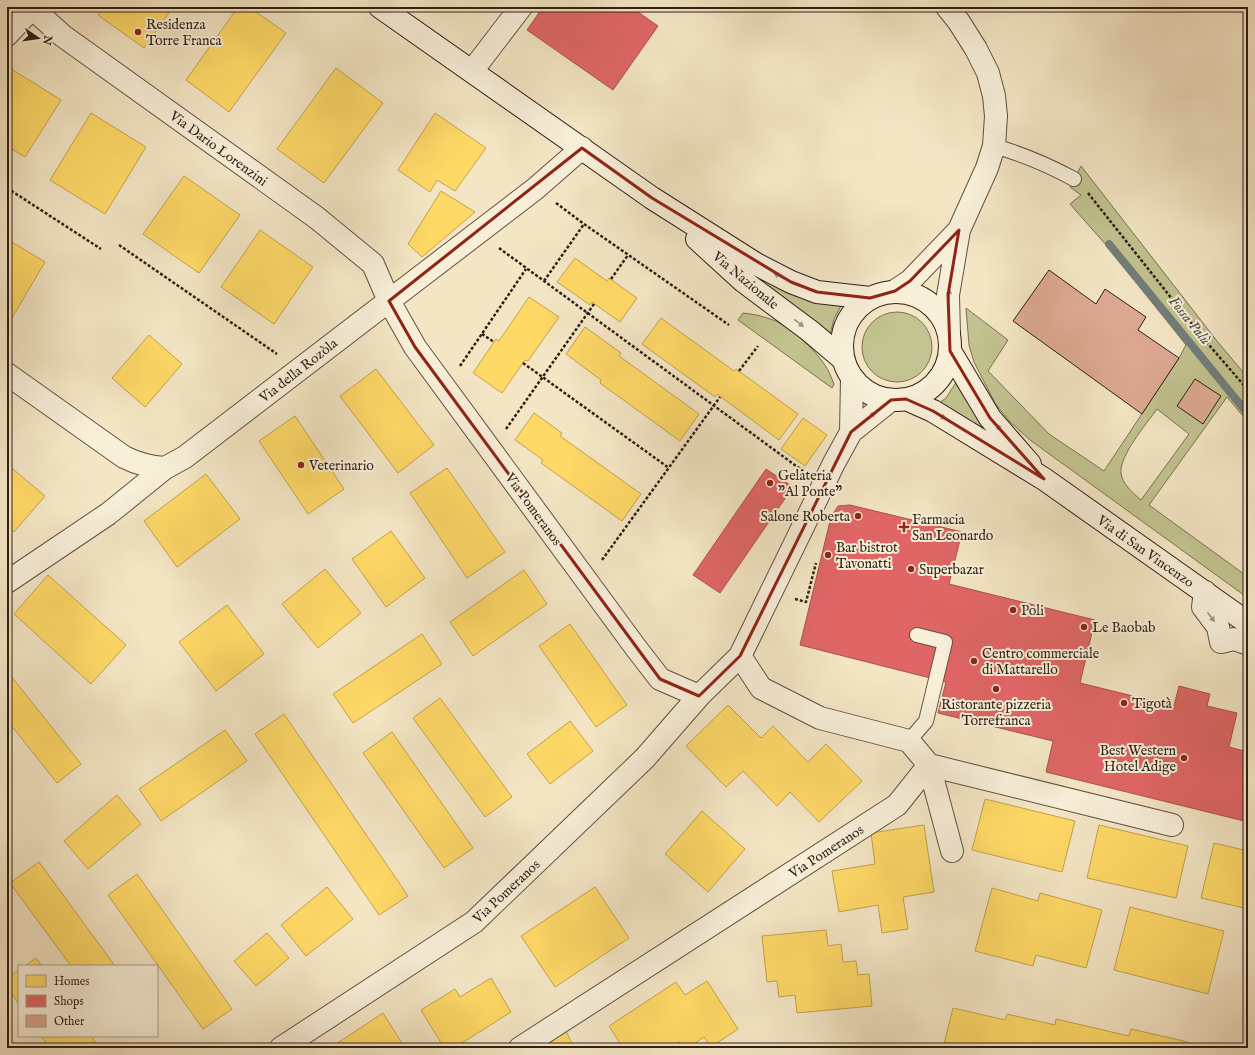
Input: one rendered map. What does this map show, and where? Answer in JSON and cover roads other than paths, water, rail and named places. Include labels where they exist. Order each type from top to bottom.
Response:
[{"type":"street","points":[[7,35],[32,7]]},
{"type":"street","name":"Via Dario Lorenzini","points":[[32,7],[63,36],[317,218],[373,264],[389,301]]},
{"type":"street","name":"Via Nazionale","points":[[380,7],[472,70],[652,198],[756,264],[791,282],[817,292],[870,298]]},
{"type":"street","points":[[472,70],[522,7]]},
{"type":"street","points":[[898,400],[923,393],[936,382],[946,368],[950,342],[948,295],[959,230],[987,168],[994,146],[996,116],[995,103],[988,73],[967,35],[947,7]]},
{"type":"street","name":"Via della Rozòla","points":[[7,582],[108,514],[165,468],[185,457],[535,189],[582,148]]},
{"type":"street","name":"Via Nazionale","points":[[652,198],[744,281],[810,331],[843,359]]},
{"type":"street","points":[[895,291],[910,281],[959,230]]},
{"type":"street","name":"Via Nazionale","points":[[898,400],[876,397],[863,389],[852,378],[846,369],[843,359],[842,341],[846,324],[856,309],[870,298],[882,293],[895,291],[913,294],[930,303],[942,316],[950,342]]},
{"type":"street","name":"Via Pomeranos","points":[[389,301],[415,347],[631,642],[660,679],[699,696]]},
{"type":"street","name":"Via di San Vincenzo","points":[[950,342],[990,418],[1044,480]]},
{"type":"street","points":[[7,374],[124,457],[150,467],[165,468]]},
{"type":"street","points":[[852,378],[852,432]]},
{"type":"street","name":"Via Pomeranos","points":[[282,1048],[474,922],[645,758],[699,696],[740,656],[834,463],[852,432],[898,400]]},
{"type":"street","name":"Via di San Vincenzo","points":[[898,400],[933,412],[1044,480],[1248,623]]},
{"type":"street","points":[[1205,592],[1203,607],[1218,627],[1221,642],[1234,639],[1248,644]]},
{"type":"street","points":[[740,656],[761,688],[820,718],[909,741],[929,765],[952,851]]},
{"type":"street","points":[[929,765],[1172,825]]},
{"type":"street","name":"Via Pomeranos","points":[[520,1048],[897,806],[929,765]]},
{"type":"lane","points":[[994,146],[1037,160],[1074,178]]},
{"type":"lane","points":[[909,741],[926,721],[945,642],[917,635]]},
{"type":"waterway","name":"Fossa Palù","points":[[1109,244],[1248,414]]},
{"type":"place","name":"Residenza Torre Franca","points":[[138,32]]},
{"type":"place","name":"Veterinario","points":[[301,465]]},
{"type":"place","name":"Gelateria \"Al Ponte\"","points":[[770,483]]},
{"type":"place","name":"Salone Roberta","points":[[858,516]]},
{"type":"place","name":"Farmacia San Leonardo","points":[[904,527]]},
{"type":"place","name":"Bar bistrot Tavonatti","points":[[828,555]]},
{"type":"place","name":"Superbazar","points":[[911,569]]},
{"type":"place","name":"Poli","points":[[1013,610]]},
{"type":"place","name":"Le Baobab","points":[[1084,627]]},
{"type":"place","name":"Centro commerciale di Mattarello","points":[[974,661]]},
{"type":"place","name":"Ristorante pizzeria Torrefranca","points":[[996,689]]},
{"type":"place","name":"Tigotà","points":[[1124,703]]},
{"type":"place","name":"Best Western Hotel Adige","points":[[1184,758]]}]
